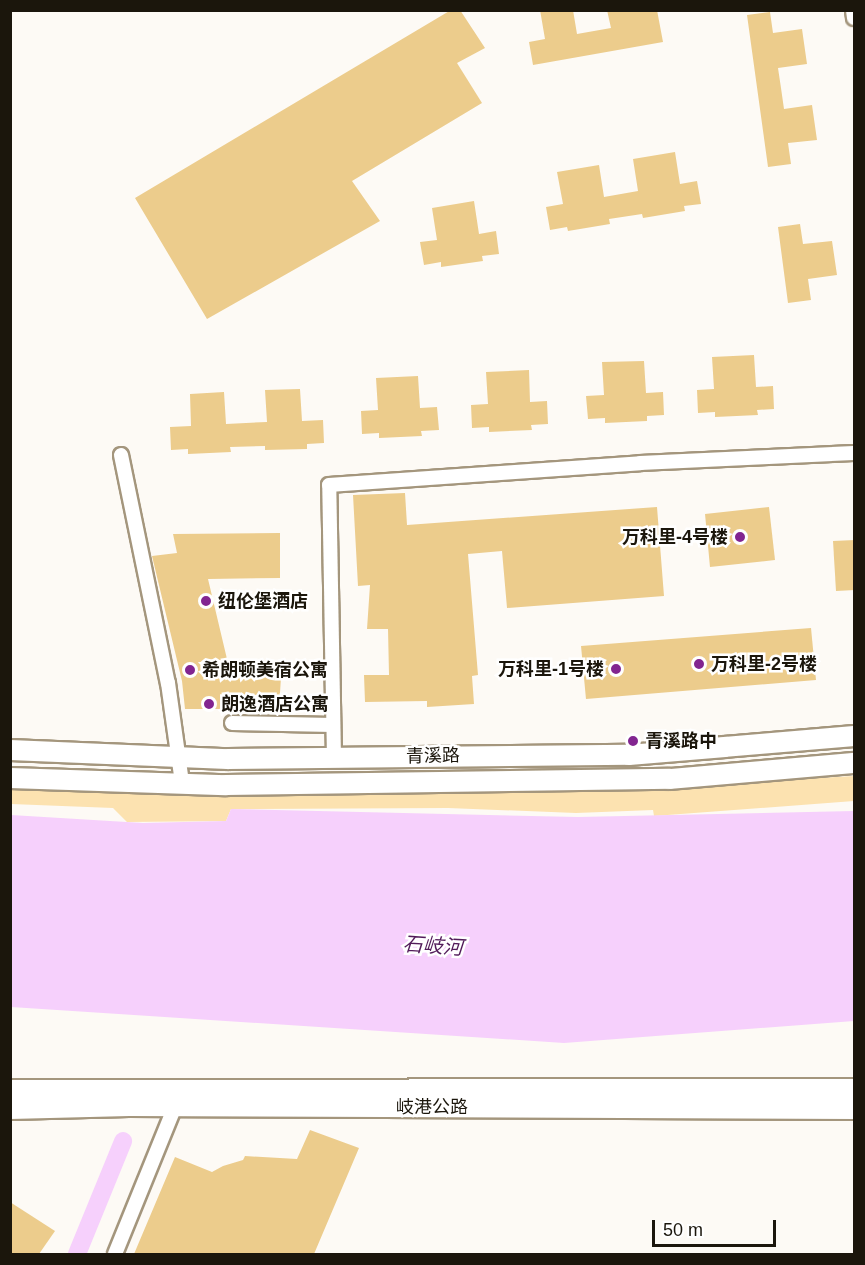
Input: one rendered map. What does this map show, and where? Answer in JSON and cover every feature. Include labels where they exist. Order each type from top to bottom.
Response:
[{"type":"main road","name":"青溪路","points":[[10,750],[180,757],[629,755],[855,736]]},
{"type":"main road","name":"青溪路","points":[[10,778],[182,783],[670,779],[855,763]]},
{"type":"main road","name":"岐港公路","points":[[10,1109],[178,1098],[855,1089]]},
{"type":"main road","name":"岐港公路","points":[[10,1090],[178,1098],[855,1109]]},
{"type":"street","points":[[854,10],[855,18]]},
{"type":"street","points":[[334,758],[329,485],[640,463],[855,453]]},
{"type":"street","points":[[122,455],[168,683],[182,783]]},
{"type":"street","points":[[232,723],[333,725]]},
{"type":"street","points":[[115,1254],[178,1098]]},
{"type":"shaded area","points":[[854,776],[854,801],[654,816],[653,810],[576,813],[448,808],[231,809],[226,821],[127,822],[113,808],[11,804],[11,785],[576,792]]},
{"type":"water","name":"石岐河","points":[[231,809],[578,817],[854,811],[854,1021],[564,1043],[11,1007],[11,815],[143,823],[226,821]]},
{"type":"building","points":[[451,10],[460,10],[485,48],[457,63],[482,103],[352,181],[380,221],[207,319],[135,198]]},
{"type":"building","points":[[540,10],[573,10],[577,34],[611,28],[607,10],[657,10],[663,42],[533,65],[529,42],[545,39]]},
{"type":"building","points":[[770,12],[773,33],[802,29],[807,64],[778,68],[784,109],[812,105],[817,140],[788,143],[791,164],[768,167],[747,15]]},
{"type":"building","points":[[675,152],[680,184],[697,181],[701,204],[684,206],[685,211],[643,218],[642,214],[609,219],[610,224],[568,231],[567,227],[550,230],[546,207],[563,204],[557,172],[599,165],[604,197],[638,191],[633,159]]},
{"type":"building","points":[[474,201],[479,234],[496,231],[499,254],[482,256],[483,261],[441,267],[441,262],[424,265],[420,242],[437,240],[432,208]]},
{"type":"building","points":[[800,224],[803,244],[832,241],[837,275],[808,279],[811,300],[788,303],[778,227]]},
{"type":"building","points":[[754,355],[756,387],[773,386],[774,409],[757,410],[758,415],[715,417],[715,412],[698,413],[697,390],[714,389],[712,357]]},
{"type":"building","points":[[644,361],[646,393],[663,392],[664,415],[647,416],[647,421],[605,423],[605,418],[588,419],[586,396],[604,395],[602,362]]},
{"type":"building","points":[[529,370],[530,402],[547,401],[548,424],[531,425],[532,430],[489,432],[489,427],[472,428],[471,405],[488,404],[486,372]]},
{"type":"building","points":[[418,376],[420,408],[437,407],[439,430],[421,431],[422,436],[379,438],[379,433],[362,434],[361,411],[378,410],[376,378]]},
{"type":"building","points":[[300,389],[302,421],[323,420],[324,443],[307,444],[307,449],[265,450],[265,446],[230,447],[231,452],[188,454],[188,449],[171,450],[170,427],[191,426],[190,394],[224,392],[226,424],[267,422],[265,390]]},
{"type":"building","points":[[405,493],[407,525],[657,507],[664,596],[507,608],[502,551],[468,554],[478,675],[472,676],[474,704],[427,707],[427,701],[365,702],[364,675],[389,675],[388,629],[367,629],[370,585],[358,586],[353,495]]},
{"type":"building","name":"万科里-4号楼","points":[[769,507],[775,560],[710,567],[705,514]]},
{"type":"building","points":[[280,533],[280,578],[208,579],[227,659],[282,661],[279,709],[185,709],[182,681],[152,556],[177,553],[173,534]]},
{"type":"building","points":[[855,540],[855,590],[836,591],[833,541]]},
{"type":"building","points":[[811,628],[816,680],[586,699],[581,646]]},
{"type":"building","points":[[310,1130],[359,1148],[314,1254],[134,1254],[175,1157],[212,1172],[243,1160],[245,1156],[297,1159]]},
{"type":"building","points":[[10,1202],[55,1231],[39,1254],[10,1254]]},
{"type":"waterway","points":[[77,1254],[123,1141]]},
{"type":"place","name":"万科里-4号楼","points":[[740,537]]},
{"type":"place","name":"纽伦堡酒店","points":[[206,601]]},
{"type":"place","name":"万科里-2号楼","points":[[699,664]]},
{"type":"place","name":"万科里-1号楼","points":[[616,669]]},
{"type":"place","name":"希朗顿美宿公寓","points":[[190,670]]},
{"type":"place","name":"朗逸酒店公寓","points":[[209,704]]},
{"type":"place","name":"青溪路中","points":[[633,741]]}]
